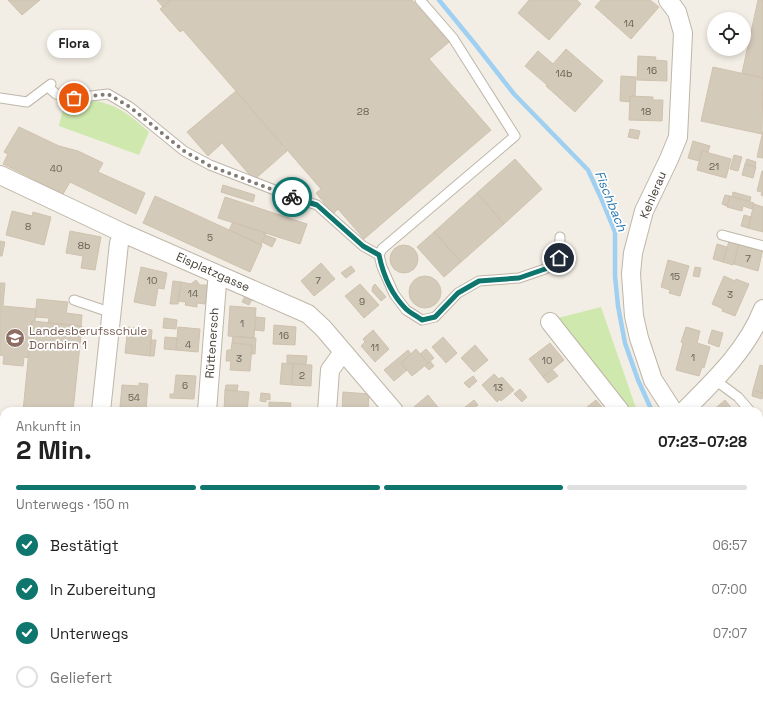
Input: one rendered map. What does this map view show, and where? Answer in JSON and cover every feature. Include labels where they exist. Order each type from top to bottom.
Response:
[{"type":"street","name":"Kehlerau","points":[[668,0],[677,12],[683,34],[678,137],[644,211],[633,253],[631,274],[634,316],[639,338],[653,380],[670,407]]},
{"type":"street","name":"Eisplatzgasse","points":[[0,174],[124,232],[308,314],[320,325],[391,407]]},
{"type":"street","points":[[101,407],[119,243],[124,232]]},
{"type":"street","name":"Rüttenersch","points":[[208,407],[216,283],[219,275]]},
{"type":"street","points":[[688,407],[715,380],[740,351],[760,317],[763,309]]},
{"type":"street","points":[[550,322],[617,407]]},
{"type":"street","points":[[327,407],[330,370],[343,352]]},
{"type":"lane","points":[[420,0],[453,38],[515,136],[382,249],[379,255],[382,267],[394,294],[406,310],[422,320],[435,317],[458,293],[479,281],[519,278],[545,269],[559,258],[560,237]]},
{"type":"lane","points":[[0,98],[28,102],[50,85],[56,94],[74,98],[108,94],[130,107],[184,151],[210,166],[317,205],[363,246],[379,255]]},
{"type":"lane","points":[[722,235],[763,246]]},
{"type":"lane","points":[[74,300],[112,313]]},
{"type":"lane","points":[[715,380],[738,397],[747,407]]},
{"type":"green space","points":[[89,100],[115,107],[135,120],[149,132],[139,155],[59,126],[64,104]]},
{"type":"green space","points":[[601,307],[636,407],[622,407],[554,319]]},
{"type":"building","points":[[8,0],[40,0],[22,15]]},
{"type":"building","points":[[157,0],[171,0],[163,7]]},
{"type":"building","points":[[171,0],[412,0],[449,42],[429,59],[491,130],[364,239],[338,209],[333,214],[316,193],[321,189],[183,30],[180,32],[160,9]]},
{"type":"building","points":[[529,0],[577,0],[581,4],[549,40],[518,13]]},
{"type":"building","points":[[601,0],[650,0],[659,7],[631,39],[595,7]]},
{"type":"building","points":[[758,0],[763,0],[763,78],[742,73],[746,56],[751,56],[751,32]]},
{"type":"building","points":[[566,49],[603,81],[575,112],[525,66],[538,51],[553,64]]},
{"type":"building","points":[[638,56],[656,57],[655,60],[667,61],[667,81],[637,80]]},
{"type":"building","points":[[713,67],[763,78],[762,134],[701,121]]},
{"type":"building","points":[[621,76],[636,77],[635,97],[630,96],[630,102],[620,101]]},
{"type":"building","points":[[236,91],[287,151],[254,180],[222,143],[208,156],[187,132]]},
{"type":"building","points":[[630,96],[653,97],[653,100],[663,100],[662,121],[629,120]]},
{"type":"building","points":[[19,127],[59,146],[78,151],[103,163],[98,172],[145,193],[136,214],[70,182],[63,194],[3,164],[8,154],[4,152]]},
{"type":"building","points":[[630,129],[640,131],[638,139],[628,137]]},
{"type":"building","points":[[763,131],[763,158],[757,157]]},
{"type":"building","points":[[693,141],[710,146],[708,152],[702,151],[699,161],[688,158]]},
{"type":"building","points":[[702,151],[731,159],[726,178],[697,170]]},
{"type":"building","points":[[734,155],[742,157],[738,171],[730,169]]},
{"type":"building","points":[[515,159],[542,189],[504,224],[477,193]]},
{"type":"building","points":[[747,159],[756,162],[755,167],[745,164]]},
{"type":"building","points":[[745,164],[756,167],[753,178],[742,175]]},
{"type":"building","points":[[762,171],[763,196],[761,195],[762,192],[757,191]]},
{"type":"building","points":[[223,185],[255,195],[253,202],[221,192]]},
{"type":"building","points":[[733,192],[751,197],[750,201],[732,197]]},
{"type":"building","points":[[477,193],[504,224],[461,262],[434,232]]},
{"type":"building","points":[[725,195],[730,196],[727,206],[722,204]]},
{"type":"building","points":[[155,196],[262,245],[250,272],[143,223]]},
{"type":"building","points":[[730,196],[754,203],[752,209],[743,206],[742,211],[727,207]]},
{"type":"building","points":[[225,197],[307,224],[300,244],[218,218]]},
{"type":"building","points":[[754,204],[763,207],[763,232],[748,228]]},
{"type":"building","points":[[12,211],[32,216],[33,212],[51,217],[44,245],[6,235]]},
{"type":"building","points":[[744,215],[751,217],[748,228],[741,226]]},
{"type":"building","points":[[233,222],[266,233],[261,245],[229,230]]},
{"type":"building","points":[[70,231],[101,237],[95,270],[81,268],[83,256],[66,253]]},
{"type":"building","points":[[434,232],[461,262],[444,277],[417,247]]},
{"type":"building","points":[[265,235],[276,239],[272,247],[262,242]]},
{"type":"building","points":[[0,241],[5,242],[2,256],[0,256]]},
{"type":"building","points":[[729,241],[739,244],[733,265],[723,262]]},
{"type":"building","points":[[739,243],[763,249],[758,271],[734,264]]},
{"type":"building","points":[[717,244],[727,247],[723,262],[713,259]]},
{"type":"building","points":[[404,245],[414,249],[418,259],[414,269],[404,273],[394,269],[390,259],[394,249]]},
{"type":"building","points":[[668,260],[689,266],[680,296],[669,293],[670,290],[661,287]]},
{"type":"building","points":[[321,263],[335,279],[314,296],[301,281]]},
{"type":"building","points":[[351,266],[355,271],[346,278],[341,273]]},
{"type":"building","points":[[141,267],[167,273],[164,289],[158,288],[155,306],[134,302]]},
{"type":"building","points":[[695,267],[701,268],[699,277],[693,276]]},
{"type":"building","points":[[422,276],[428,276],[438,283],[441,292],[440,298],[434,305],[428,308],[422,308],[412,301],[409,295],[409,289],[416,279]]},
{"type":"building","points":[[724,276],[735,281],[736,279],[749,284],[735,316],[722,311],[723,309],[712,304]]},
{"type":"building","points":[[196,280],[200,285],[208,285],[205,304],[197,303],[197,307],[185,305],[186,302],[178,301],[181,282],[191,284]]},
{"type":"building","points":[[173,281],[181,282],[178,304],[170,304]]},
{"type":"building","name":"Landesberufsschule Dornbirn 1","points":[[0,283],[5,283],[3,306],[36,309],[35,321],[32,321],[28,358],[24,357],[23,366],[3,364],[4,356],[0,355]]},
{"type":"building","points":[[360,284],[379,305],[364,318],[345,296]]},
{"type":"building","points":[[375,284],[386,297],[381,301],[372,291]]},
{"type":"building","points":[[245,296],[252,299],[249,305],[242,302]]},
{"type":"building","points":[[37,299],[68,302],[66,313],[82,315],[81,326],[48,323],[49,318],[35,317]]},
{"type":"building","points":[[230,306],[256,308],[254,338],[228,336]]},
{"type":"building","points":[[256,317],[265,318],[264,331],[255,330]]},
{"type":"building","points":[[164,318],[177,320],[176,329],[163,328]]},
{"type":"building","points":[[32,321],[82,326],[73,407],[23,407]]},
{"type":"building","points":[[274,325],[296,327],[295,345],[273,344]]},
{"type":"building","points":[[128,327],[152,330],[150,356],[125,353]]},
{"type":"building","points":[[178,327],[200,329],[198,352],[176,350]]},
{"type":"building","points":[[686,327],[700,331],[697,343],[710,347],[704,368],[702,367],[699,376],[676,370],[683,343],[681,342]]},
{"type":"building","points":[[373,330],[389,349],[375,362],[361,346],[365,342],[363,339]]},
{"type":"building","points":[[712,330],[723,333],[719,347],[708,343]]},
{"type":"building","points":[[233,336],[256,338],[255,354],[251,354],[252,345],[232,343]]},
{"type":"building","points":[[165,337],[177,338],[176,350],[164,349]]},
{"type":"building","points":[[443,337],[457,353],[446,363],[432,347]]},
{"type":"building","points":[[151,340],[156,340],[154,356],[150,356]]},
{"type":"building","points":[[232,343],[252,345],[250,371],[230,370],[231,361],[226,361],[227,350],[231,350]]},
{"type":"building","points":[[550,343],[564,360],[543,377],[529,359]]},
{"type":"building","points":[[475,345],[488,360],[474,372],[461,358]]},
{"type":"building","points":[[416,349],[428,363],[412,376],[401,363]]},
{"type":"building","points":[[426,349],[434,358],[428,363],[420,354]]},
{"type":"building","points":[[408,350],[411,354],[401,363],[407,370],[394,381],[384,370]]},
{"type":"building","points":[[287,355],[307,356],[306,364],[287,363]]},
{"type":"building","points":[[430,361],[434,366],[429,370],[425,366]]},
{"type":"building","points":[[282,363],[293,364],[292,385],[280,384]]},
{"type":"building","points":[[293,364],[312,365],[311,386],[292,385]]},
{"type":"building","points":[[760,365],[763,366],[763,393],[753,390]]},
{"type":"building","points":[[552,369],[558,376],[548,383],[543,377]]},
{"type":"building","points":[[494,374],[499,379],[502,377],[514,390],[501,401],[500,399],[497,402],[482,385]]},
{"type":"building","points":[[176,375],[196,376],[194,399],[170,398],[170,394],[174,394]]},
{"type":"building","points":[[473,376],[477,381],[469,388],[464,383]]},
{"type":"building","points":[[139,383],[148,384],[146,407],[120,407],[122,385],[139,386]]},
{"type":"building","points":[[226,385],[238,385],[237,391],[225,390]]},
{"type":"building","points":[[520,389],[527,397],[522,402],[514,394]]},
{"type":"building","points":[[225,390],[249,392],[247,407],[224,407]]},
{"type":"building","points":[[753,390],[763,393],[762,399],[752,396]]},
{"type":"building","points":[[343,392],[369,394],[368,407],[342,407]]},
{"type":"building","points":[[261,393],[270,394],[270,400],[266,399],[266,402],[260,401]]},
{"type":"building","points":[[428,395],[438,407],[414,407]]},
{"type":"building","points":[[474,400],[478,405],[475,407],[465,407]]},
{"type":"building","points":[[596,400],[602,407],[587,407]]},
{"type":"building","points":[[725,400],[731,407],[717,407]]},
{"type":"building","points":[[269,402],[291,403],[290,407],[269,407]]},
{"type":"waterway","name":"Fischbach","points":[[439,0],[514,94],[588,170],[615,232],[615,276],[618,306],[625,343],[638,380],[650,407]]},
{"type":"way so far","points":[[74,98],[108,94],[130,107],[184,151],[210,166],[292,197]]},
{"type":"place","name":"Flora","points":[[74,98]]},
{"type":"place","name":"Landesberufsschule Dornbirn 1","points":[[15,338]]},
{"type":"route","points":[[292,197],[317,205],[363,246],[379,255],[382,267],[394,294],[406,310],[422,320],[435,317],[458,293],[479,281],[519,278],[545,269],[559,258]]}]
